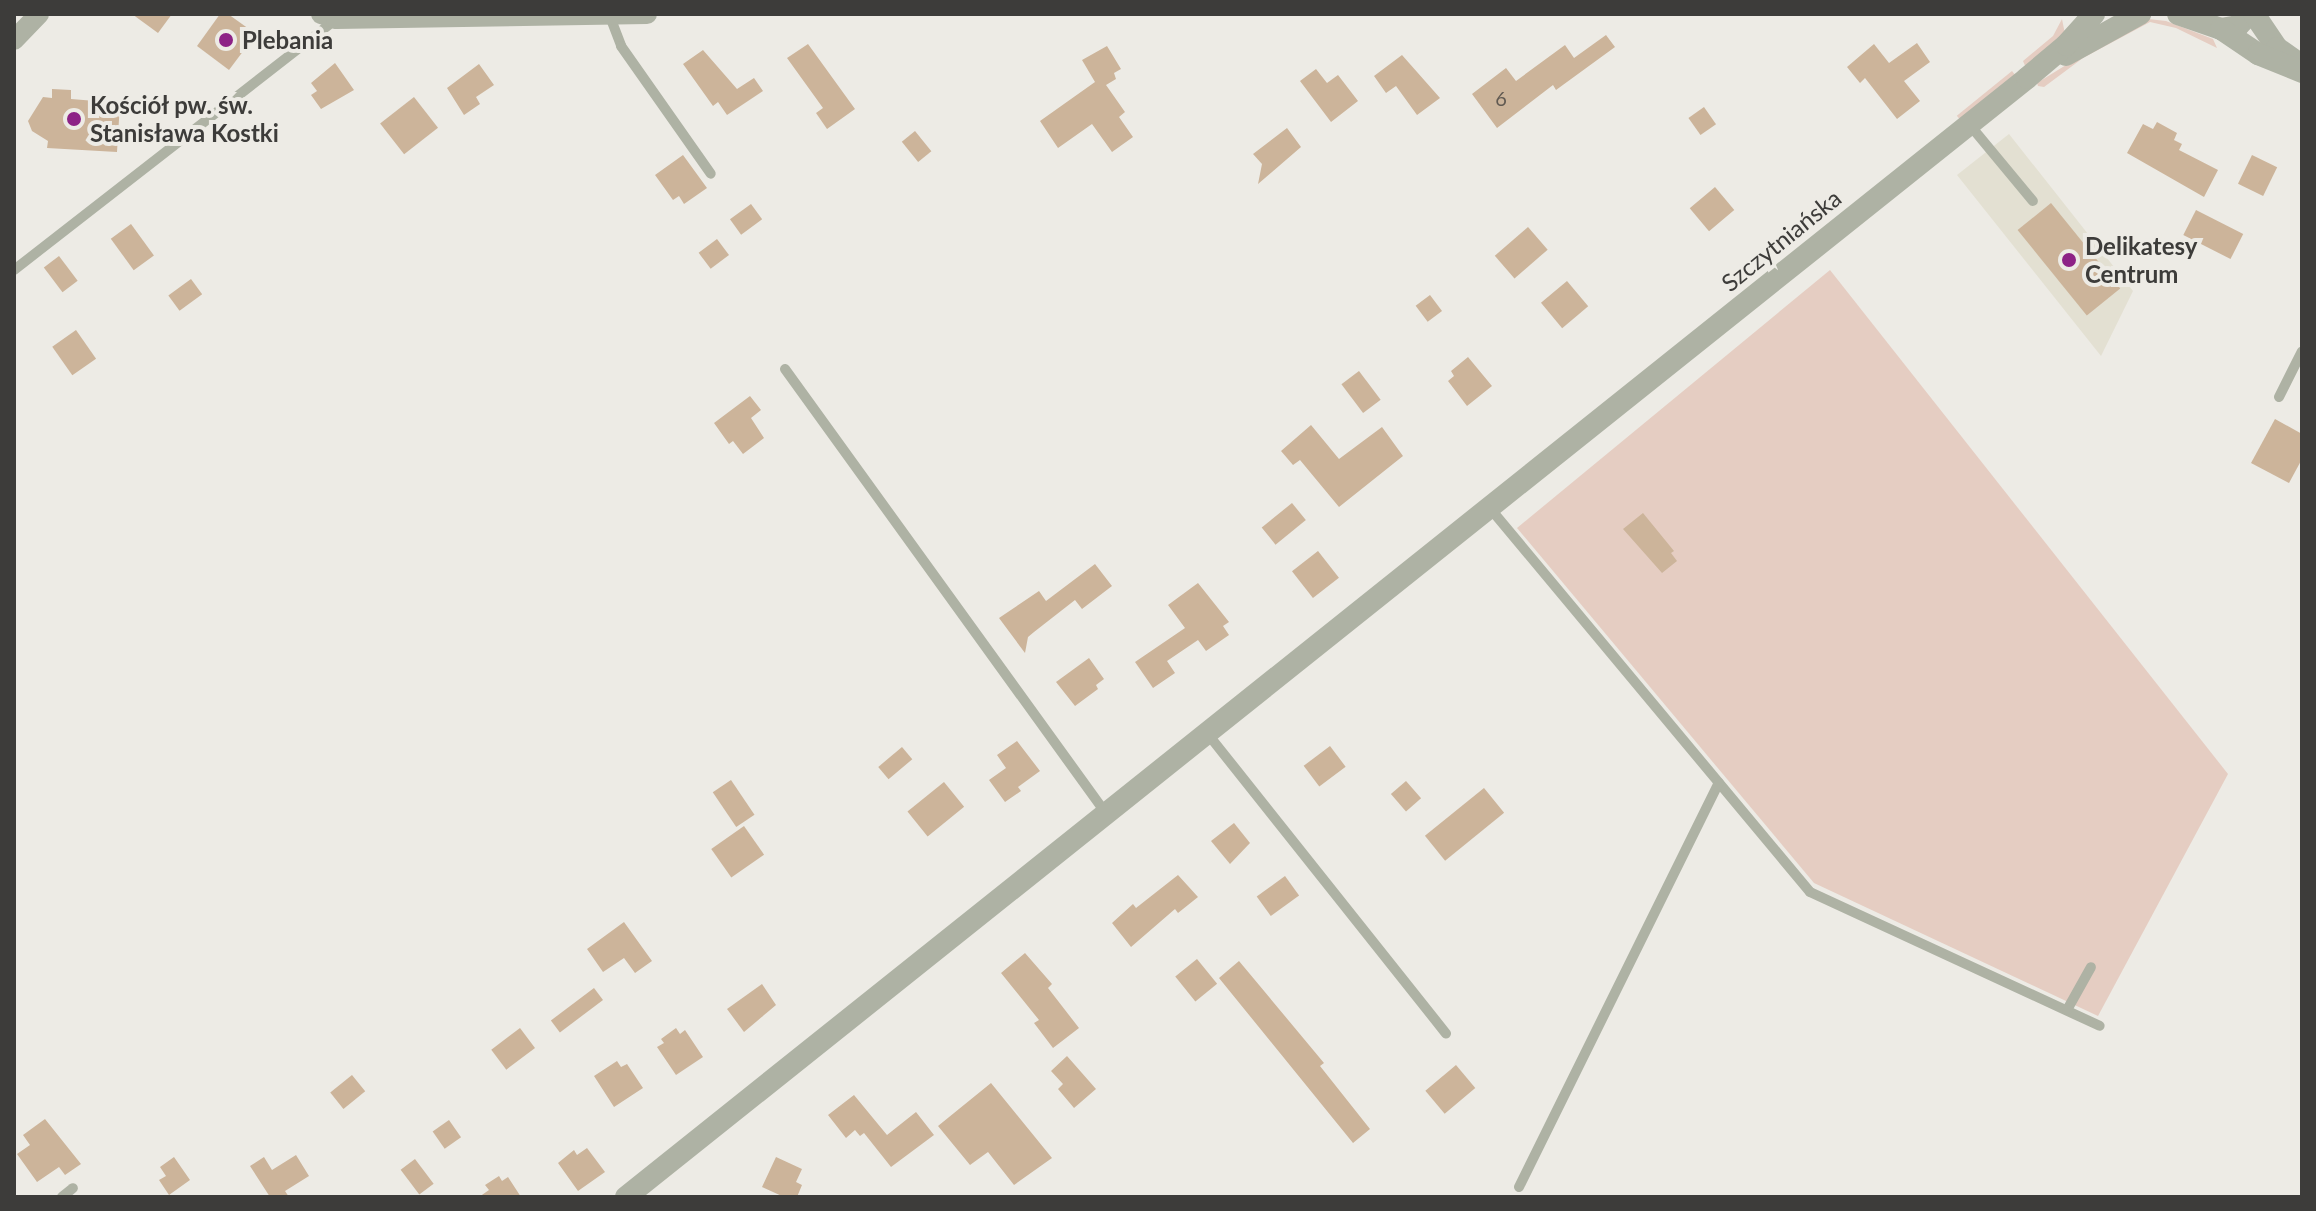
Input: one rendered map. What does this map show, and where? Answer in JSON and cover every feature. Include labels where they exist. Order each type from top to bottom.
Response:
[{"type":"street","points":[[14,40],[39,14]]},
{"type":"street","points":[[328,16],[647,14]]},
{"type":"street","name":"Szczytniańska","points":[[626,1197],[1487,506],[2027,78],[2089,22],[2140,14]]},
{"type":"street","points":[[2178,14],[2221,29],[2258,54],[2302,72]]},
{"type":"street","points":[[2221,29],[2238,26],[2252,14],[2277,48],[2302,65]]},
{"type":"lane","points":[[609,14],[621,46],[711,174]]},
{"type":"lane","points":[[14,270],[328,16]]},
{"type":"lane","points":[[1969,124],[2033,201]]},
{"type":"lane","points":[[2279,397],[2302,351]]},
{"type":"lane","points":[[785,369],[1105,812]]},
{"type":"lane","points":[[1487,506],[1810,892],[2100,1026]]},
{"type":"lane","points":[[1206,732],[1446,1033]]},
{"type":"lane","points":[[1519,1187],[1719,783]]},
{"type":"lane","points":[[2067,1010],[2091,967]]},
{"type":"lane","points":[[62,1197],[73,1188]]},
{"type":"shaded area","points":[[2062,19],[2065,34],[2026,68],[2023,61],[2053,36]]},
{"type":"shaded area","points":[[2148,19],[2166,21],[2213,39],[2217,48],[2176,28],[2150,22],[2083,58],[2044,87],[2038,86],[2037,83],[2124,29]]},
{"type":"shaded area","points":[[2012,71],[2016,76],[1961,120],[1957,116]]},
{"type":"shaded area","points":[[2009,134],[2133,291],[2101,356],[1957,175]]},
{"type":"shaded area","points":[[1830,270],[2228,774],[2098,1016],[1814,883],[1517,528]]},
{"type":"building","points":[[132,14],[172,14],[158,33]]},
{"type":"building","name":"Plebania","points":[[220,14],[228,14],[256,34],[229,70],[197,46]]},
{"type":"building","points":[[1606,35],[1615,47],[1556,90],[1553,85],[1497,128],[1472,94],[1506,68],[1516,81],[1565,45],[1574,58]]},
{"type":"building","points":[[1917,43],[1930,62],[1904,81],[1920,101],[1897,119],[1865,78],[1860,83],[1847,67],[1874,44],[1889,63]]},
{"type":"building","points":[[808,44],[855,109],[827,129],[816,113],[823,108],[787,58]]},
{"type":"building","points":[[1107,46],[1121,69],[1114,73],[1116,79],[1106,85],[1125,112],[1119,117],[1133,137],[1112,152],[1092,124],[1058,148],[1040,121],[1095,82],[1082,60]]},
{"type":"building","points":[[703,50],[737,89],[754,78],[763,91],[727,115],[718,102],[713,106],[683,64]]},
{"type":"building","points":[[1402,55],[1440,98],[1417,115],[1396,86],[1386,93],[1374,76]]},
{"type":"building","points":[[335,63],[354,90],[321,109],[311,95],[317,91],[311,83]]},
{"type":"building","points":[[479,64],[494,85],[476,97],[480,104],[464,115],[447,88]]},
{"type":"building","points":[[1316,69],[1327,83],[1338,75],[1358,101],[1331,122],[1300,81]]},
{"type":"building","name":"Kościół pw. św. Stanisława Kostki","points":[[52,89],[71,90],[71,99],[120,103],[117,152],[47,148],[48,141],[32,131],[28,121],[43,97],[52,98]]},
{"type":"building","points":[[414,97],[438,128],[404,154],[380,123]]},
{"type":"building","points":[[1704,107],[1716,124],[1700,135],[1688,118]]},
{"type":"building","points":[[2157,122],[2177,133],[2174,140],[2182,144],[2179,150],[2218,170],[2204,197],[2127,153],[2143,124],[2153,129]]},
{"type":"building","points":[[1287,128],[1301,147],[1258,184],[1262,164],[1253,154]]},
{"type":"building","points":[[915,131],[931,151],[918,162],[902,142]]},
{"type":"building","points":[[683,155],[707,188],[684,204],[679,196],[673,200],[655,175]]},
{"type":"building","points":[[2252,155],[2277,167],[2263,196],[2238,184]]},
{"type":"building","points":[[1715,187],[1734,210],[1709,231],[1690,208]]},
{"type":"building","name":"Delikatesy Centrum","points":[[2051,203],[2120,288],[2087,316],[2018,230]]},
{"type":"building","points":[[751,204],[762,219],[741,235],[730,219]]},
{"type":"building","points":[[2196,210],[2243,234],[2231,259],[2183,235]]},
{"type":"building","points":[[131,224],[154,256],[134,270],[111,239]]},
{"type":"building","points":[[1528,227],[1548,250],[1514,279],[1495,256]]},
{"type":"building","points":[[717,239],[729,255],[711,269],[699,253]]},
{"type":"building","points":[[59,256],[78,281],[62,292],[44,267]]},
{"type":"building","points":[[191,279],[202,294],[180,311],[168,295]]},
{"type":"building","points":[[1567,281],[1588,306],[1562,328],[1541,303]]},
{"type":"building","points":[[1430,295],[1442,311],[1428,322],[1416,306]]},
{"type":"building","points":[[76,330],[96,359],[72,375],[52,347]]},
{"type":"building","points":[[1468,357],[1492,386],[1467,406],[1448,381],[1454,376],[1451,371]]},
{"type":"building","points":[[1359,371],[1381,400],[1363,413],[1341,384]]},
{"type":"building","points":[[750,396],[761,410],[751,418],[764,438],[743,454],[733,441],[729,444],[714,423]]},
{"type":"building","points":[[2275,419],[2302,434],[2302,459],[2289,483],[2251,463]]},
{"type":"building","points":[[1311,425],[1339,459],[1382,427],[1403,456],[1339,507],[1300,460],[1293,465],[1281,451]]},
{"type":"building","points":[[1292,503],[1306,520],[1276,545],[1262,528]]},
{"type":"building","points":[[1643,513],[1674,551],[1671,553],[1677,561],[1662,573],[1623,529]]},
{"type":"building","points":[[1318,551],[1339,578],[1313,598],[1292,571]]},
{"type":"building","points":[[1095,564],[1112,586],[1082,609],[1075,600],[1028,637],[1025,653],[999,618],[1039,591],[1046,601]]},
{"type":"building","points":[[1198,583],[1229,622],[1223,626],[1229,635],[1206,651],[1198,640],[1167,661],[1175,673],[1153,688],[1135,662],[1185,628],[1168,605]]},
{"type":"building","points":[[1089,658],[1104,679],[1096,685],[1098,689],[1075,706],[1056,682]]},
{"type":"building","points":[[1017,741],[1040,771],[1018,787],[1021,791],[1005,802],[989,780],[1006,768],[997,755]]},
{"type":"building","points":[[1330,746],[1346,767],[1319,787],[1304,766]]},
{"type":"building","points":[[902,747],[912,759],[889,779],[878,767]]},
{"type":"building","points":[[731,780],[754,815],[736,827],[713,792]]},
{"type":"building","points":[[1406,781],[1421,798],[1406,811],[1391,794]]},
{"type":"building","points":[[944,782],[964,807],[928,836],[907,812]]},
{"type":"building","points":[[1484,788],[1504,813],[1445,861],[1425,836]]},
{"type":"building","points":[[1234,823],[1250,843],[1230,864],[1211,841]]},
{"type":"building","points":[[744,826],[764,855],[731,878],[711,849]]},
{"type":"building","points":[[1178,875],[1198,897],[1178,913],[1175,909],[1131,947],[1112,923],[1133,904],[1136,908]]},
{"type":"building","points":[[1285,876],[1299,895],[1271,916],[1257,897]]},
{"type":"building","points":[[624,922],[652,961],[635,973],[624,958],[603,972],[587,949]]},
{"type":"building","points":[[1025,953],[1052,984],[1048,988],[1079,1028],[1053,1048],[1034,1023],[1039,1020],[1001,973]]},
{"type":"building","points":[[1197,959],[1217,984],[1195,1001],[1175,977]]},
{"type":"building","points":[[1239,961],[1324,1063],[1320,1066],[1370,1129],[1353,1143],[1219,978]]},
{"type":"building","points":[[762,984],[776,1005],[744,1032],[727,1009]]},
{"type":"building","points":[[594,988],[603,1000],[560,1032],[551,1020]]},
{"type":"building","points":[[520,1028],[535,1048],[506,1070],[491,1050]]},
{"type":"building","points":[[676,1028],[680,1034],[685,1030],[703,1057],[676,1075],[657,1047],[664,1043],[661,1039]]},
{"type":"building","points":[[1067,1056],[1096,1089],[1074,1108],[1058,1089],[1063,1084],[1051,1071]]},
{"type":"building","points":[[617,1061],[621,1067],[627,1064],[643,1088],[614,1107],[594,1076]]},
{"type":"building","points":[[1456,1065],[1475,1088],[1445,1114],[1425,1091]]},
{"type":"building","points":[[352,1075],[365,1091],[343,1109],[330,1093]]},
{"type":"building","points":[[991,1083],[1052,1158],[1014,1185],[988,1152],[970,1165],[938,1126]]},
{"type":"building","points":[[854,1095],[887,1135],[916,1112],[934,1135],[891,1167],[864,1133],[860,1136],[855,1130],[846,1138],[828,1115]]},
{"type":"building","points":[[45,1119],[81,1164],[65,1175],[59,1167],[37,1182],[17,1154],[30,1145],[23,1135]]},
{"type":"building","points":[[449,1120],[461,1137],[445,1149],[433,1131]]},
{"type":"building","points":[[587,1148],[605,1172],[578,1191],[558,1163],[574,1150],[577,1155]]},
{"type":"building","points":[[296,1155],[309,1176],[285,1191],[289,1197],[270,1197],[250,1166],[264,1157],[272,1170]]},
{"type":"building","points":[[174,1157],[190,1180],[169,1195],[159,1180],[166,1176],[160,1167]]},
{"type":"building","points":[[776,1157],[802,1169],[796,1182],[802,1185],[797,1197],[784,1197],[762,1187]]},
{"type":"building","points":[[415,1159],[434,1184],[419,1195],[401,1170]]},
{"type":"building","points":[[499,1176],[502,1181],[508,1177],[521,1197],[479,1197],[489,1190],[485,1185]]},
{"type":"place","name":"Plebania","points":[[226,40]]},
{"type":"place","name":"Kościół pw. św. Stanisława Kostki","points":[[74,119]]},
{"type":"place","name":"Delikatesy Centrum","points":[[2069,260]]}]
